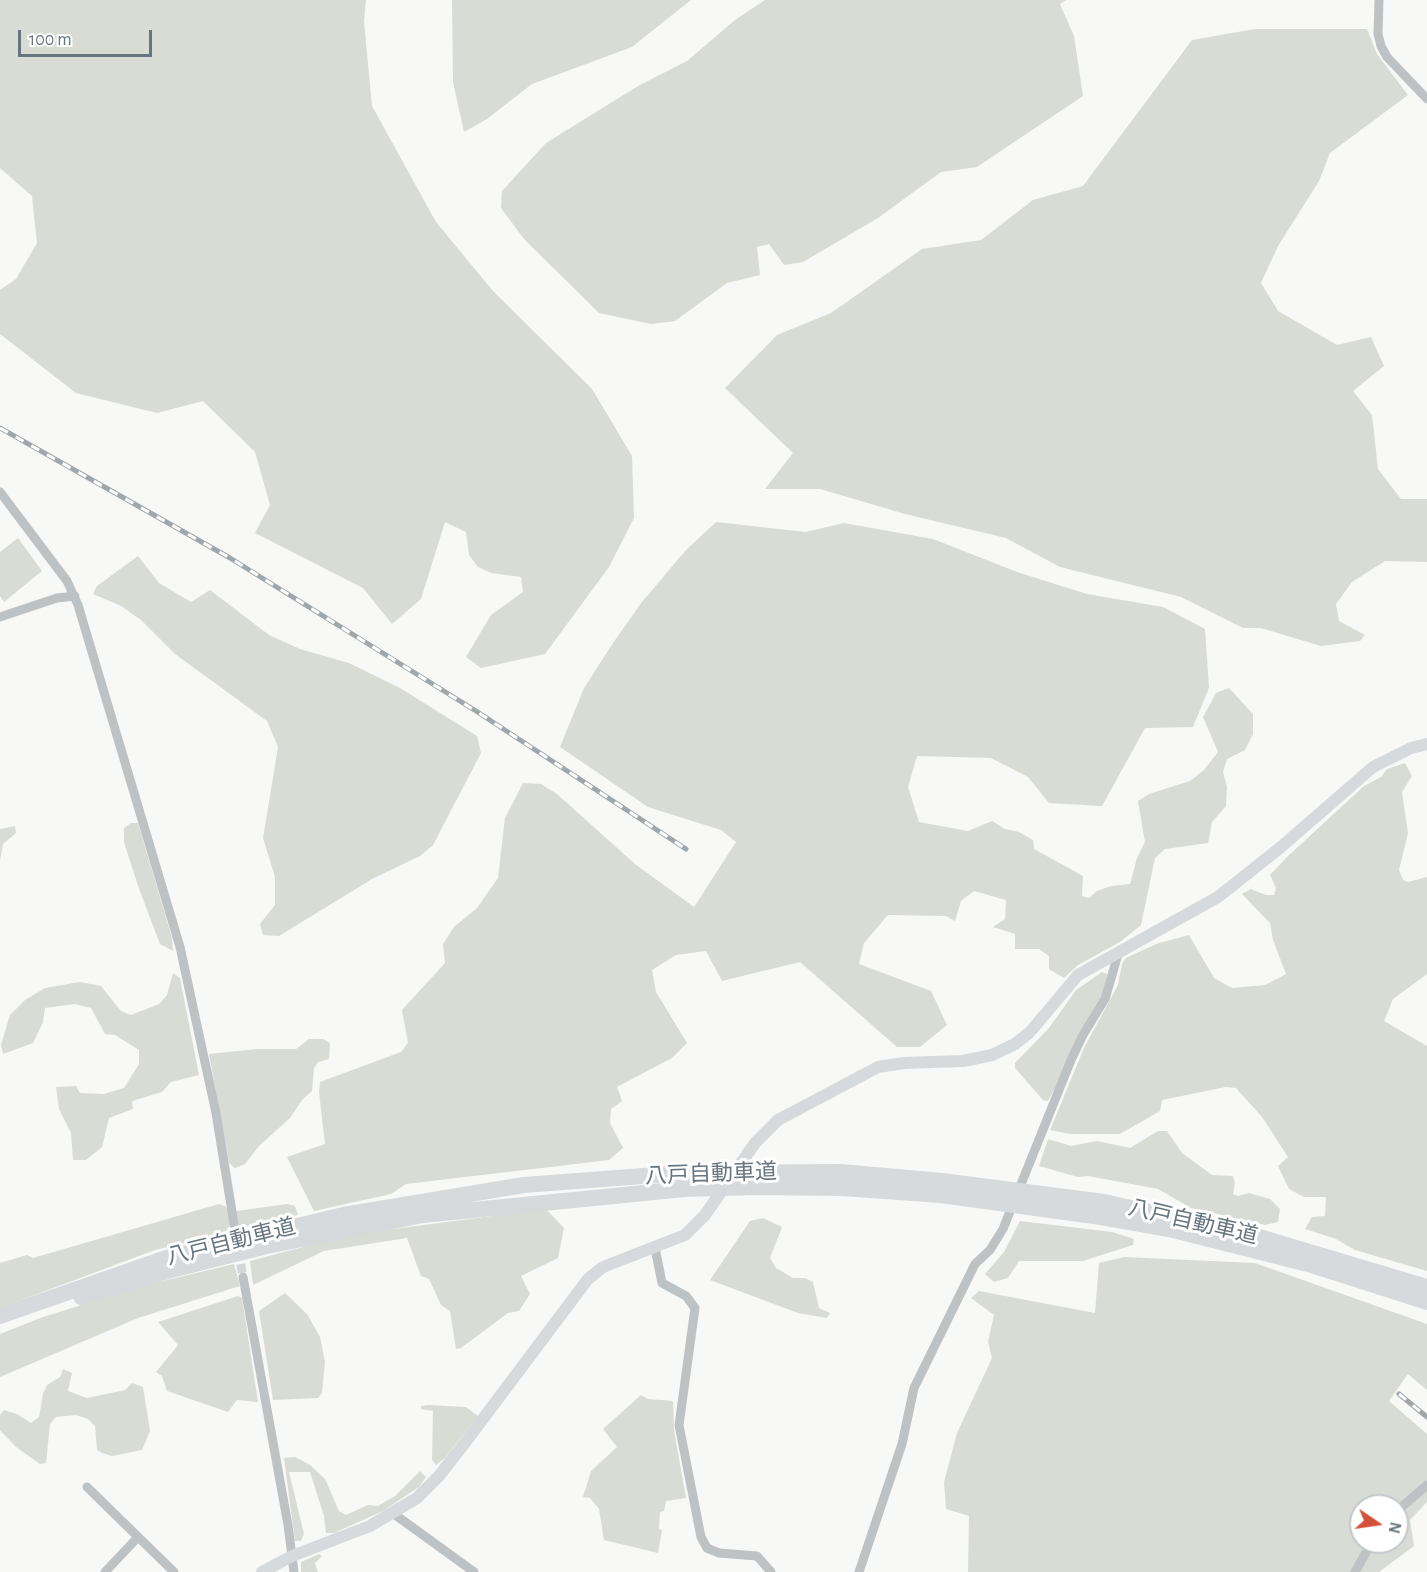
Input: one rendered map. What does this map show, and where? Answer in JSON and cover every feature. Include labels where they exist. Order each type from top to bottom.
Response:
[{"type":"highway","name":"八戸自動車道","points":[[0,1316],[169,1257],[343,1215],[513,1187],[682,1173],[841,1172],[942,1180],[1104,1202],[1249,1234],[1427,1287]]},
{"type":"highway","name":"八戸自動車道","points":[[0,1327],[171,1270],[356,1227],[423,1215],[505,1205],[684,1190],[758,1187],[842,1188],[941,1195],[1101,1216],[1168,1229],[1308,1264],[1427,1302]]},
{"type":"street","points":[[1379,0],[1378,34],[1381,46],[1387,57],[1427,99]]},
{"type":"street","points":[[0,492],[67,581],[75,596],[180,946],[216,1113],[234,1224]]},
{"type":"street","points":[[0,616],[57,598],[75,596]]},
{"type":"street","points":[[262,1572],[292,1556],[369,1526],[394,1514],[417,1498],[439,1476],[588,1279],[603,1267],[685,1235],[715,1202],[768,1128],[778,1120],[858,1076],[886,1066],[963,1061],[1004,1050],[1030,1032],[1078,975],[1196,910],[1244,879],[1372,767],[1404,751],[1427,744]]},
{"type":"street","points":[[859,1572],[902,1444],[917,1381],[975,1264],[998,1239],[1003,1229],[1083,1035],[1105,999],[1119,951]]},
{"type":"street","points":[[655,1248],[662,1283],[686,1296],[694,1308],[680,1425],[701,1537],[707,1548],[718,1553],[757,1556],[771,1572]]},
{"type":"street","points":[[243,1276],[294,1572]]},
{"type":"street","points":[[1409,1501],[1427,1485]]},
{"type":"street","points":[[87,1487],[174,1572]]},
{"type":"street","points":[[394,1514],[474,1572]]},
{"type":"street","points":[[105,1572],[138,1537]]},
{"type":"street","points":[[1355,1572],[1365,1554]]},
{"type":"shaded area","points":[[0,0],[366,0],[364,21],[372,106],[436,222],[493,291],[592,389],[632,456],[634,518],[609,567],[545,654],[481,668],[466,657],[491,615],[523,592],[521,577],[491,573],[478,567],[469,555],[466,532],[445,522],[421,599],[392,624],[363,588],[255,533],[270,505],[255,452],[203,401],[157,413],[76,393],[0,334],[0,290],[16,279],[37,243],[32,196],[0,168]]},
{"type":"shaded area","points":[[452,0],[691,0],[632,47],[532,84],[487,119],[464,132],[453,82]]},
{"type":"shaded area","points":[[765,0],[1066,0],[1060,4],[1074,36],[1083,96],[977,167],[941,172],[878,218],[803,262],[784,265],[769,244],[757,247],[760,275],[727,283],[675,321],[651,324],[599,313],[524,239],[501,208],[502,191],[546,143],[638,86],[687,61],[735,20]]},
{"type":"shaded area","points":[[1255,29],[1367,29],[1377,54],[1408,95],[1330,153],[1319,181],[1278,246],[1261,283],[1278,311],[1337,345],[1371,337],[1384,366],[1353,391],[1372,415],[1378,469],[1401,499],[1427,499],[1427,562],[1385,561],[1352,582],[1336,604],[1339,621],[1365,635],[1360,641],[1321,646],[1261,628],[1243,628],[1181,597],[1060,567],[1006,538],[905,514],[820,489],[765,489],[793,453],[725,388],[777,335],[831,313],[922,249],[981,240],[1033,200],[1083,186],[1192,40]]},
{"type":"shaded area","points":[[716,522],[806,532],[844,523],[933,539],[1017,572],[1087,594],[1163,607],[1205,629],[1209,688],[1193,727],[1145,728],[1102,806],[1049,803],[1028,777],[991,758],[917,756],[908,787],[919,822],[968,831],[992,821],[1005,829],[1019,832],[1033,840],[1034,849],[1083,876],[1082,896],[1089,898],[1097,891],[1111,886],[1130,884],[1137,858],[1145,842],[1138,801],[1149,794],[1190,781],[1204,770],[1218,752],[1203,717],[1216,693],[1229,688],[1253,714],[1253,734],[1245,750],[1227,759],[1223,772],[1227,787],[1226,806],[1212,822],[1208,843],[1165,849],[1155,858],[1141,925],[1120,942],[1078,965],[1064,978],[1049,969],[1049,956],[1039,949],[1015,949],[1015,934],[993,927],[1005,919],[1006,900],[974,891],[961,901],[955,921],[946,916],[888,915],[864,943],[859,964],[931,991],[947,1025],[920,1047],[897,1047],[800,962],[722,981],[706,951],[676,955],[652,970],[656,992],[687,1043],[672,1058],[617,1087],[622,1101],[611,1109],[610,1123],[623,1148],[609,1160],[406,1184],[391,1194],[314,1211],[287,1157],[325,1144],[319,1092],[320,1082],[401,1052],[408,1043],[402,1010],[445,963],[443,944],[454,927],[477,908],[498,878],[505,818],[523,783],[541,784],[557,794],[635,864],[694,907],[736,842],[721,830],[648,807],[560,747],[584,688],[613,643],[642,602],[686,550]]},
{"type":"shaded area","points":[[18,538],[42,571],[4,602],[0,596],[0,552]]},
{"type":"shaded area","points":[[138,556],[159,583],[191,602],[210,590],[269,635],[300,649],[349,663],[400,688],[477,736],[481,753],[433,845],[420,856],[372,879],[279,936],[263,935],[260,924],[275,905],[275,877],[263,838],[278,747],[267,721],[175,654],[141,620],[121,606],[93,594],[97,586]]},
{"type":"shaded area","points":[[1405,763],[1412,776],[1402,792],[1408,833],[1399,870],[1403,880],[1408,882],[1427,877],[1427,974],[1393,999],[1384,1021],[1427,1046],[1427,1271],[1355,1250],[1336,1239],[1305,1229],[1312,1217],[1325,1216],[1326,1197],[1304,1197],[1289,1189],[1278,1166],[1288,1157],[1262,1117],[1236,1088],[1226,1087],[1162,1100],[1160,1111],[1120,1134],[1070,1134],[1050,1130],[1084,1048],[1118,985],[1122,964],[1126,958],[1156,944],[1189,935],[1214,978],[1232,988],[1265,985],[1286,974],[1273,940],[1270,923],[1242,894],[1251,889],[1266,895],[1274,895],[1276,888],[1270,875],[1287,857],[1364,786],[1381,777],[1387,769]]},
{"type":"shaded area","points":[[131,823],[138,823],[172,938],[173,951],[160,944],[138,886],[124,842],[124,828]]},
{"type":"shaded area","points":[[15,826],[16,833],[3,844],[0,861],[0,829]]},
{"type":"shaded area","points":[[1102,972],[1107,974],[1103,996],[1048,1101],[1043,1100],[1015,1068],[1015,1063],[1049,1028],[1076,990]]},
{"type":"shaded area","points":[[173,973],[180,978],[199,1075],[171,1082],[162,1092],[132,1101],[133,1109],[109,1118],[102,1147],[86,1160],[73,1160],[71,1133],[59,1109],[56,1087],[76,1086],[80,1093],[104,1094],[124,1088],[139,1064],[139,1050],[115,1035],[105,1034],[91,1008],[75,1004],[45,1008],[43,1022],[33,1043],[3,1054],[1,1045],[10,1015],[25,1000],[45,988],[80,982],[101,986],[121,1011],[131,1015],[159,1004],[167,995]]},
{"type":"shaded area","points":[[309,1039],[323,1039],[330,1043],[329,1059],[318,1062],[314,1068],[312,1091],[302,1100],[290,1118],[259,1146],[245,1164],[235,1168],[229,1163],[209,1054],[257,1049],[296,1049]]},
{"type":"shaded area","points":[[1158,1131],[1167,1131],[1182,1153],[1212,1175],[1233,1176],[1235,1183],[1233,1194],[1238,1196],[1249,1193],[1270,1199],[1280,1209],[1278,1222],[1265,1225],[1191,1208],[1158,1189],[1088,1176],[1078,1177],[1039,1166],[1048,1139],[1071,1146],[1097,1141],[1130,1148]]},
{"type":"shaded area","points":[[219,1204],[225,1206],[229,1212],[287,1204],[295,1206],[298,1215],[251,1226],[229,1226],[226,1233],[155,1250],[0,1308],[0,1263],[27,1255],[33,1258]]},
{"type":"shaded area","points":[[546,1209],[564,1228],[558,1258],[521,1276],[530,1294],[519,1311],[508,1313],[461,1348],[456,1349],[450,1311],[441,1305],[429,1279],[421,1276],[407,1238],[324,1251],[253,1285],[250,1261],[322,1242],[385,1230]]},
{"type":"shaded area","points":[[763,1218],[782,1227],[770,1258],[776,1268],[793,1278],[805,1278],[813,1282],[819,1308],[830,1313],[827,1318],[798,1313],[710,1280],[750,1221]]},
{"type":"shaded area","points":[[1020,1221],[1112,1232],[1134,1239],[1133,1245],[1083,1261],[1019,1261],[1008,1278],[994,1282],[985,1274],[1004,1252]]},
{"type":"shaded area","points":[[1124,1257],[1255,1263],[1427,1324],[1427,1390],[1408,1374],[1389,1401],[1427,1434],[1427,1502],[1410,1520],[1414,1546],[1409,1550],[1409,1494],[1349,1494],[1349,1554],[1403,1554],[1379,1572],[968,1572],[969,1516],[946,1509],[944,1482],[957,1433],[992,1358],[988,1342],[994,1315],[971,1298],[979,1291],[1095,1313],[1099,1263]]},
{"type":"shaded area","points":[[234,1264],[240,1286],[138,1318],[0,1377],[0,1334],[43,1317],[146,1285]]},
{"type":"shaded area","points":[[285,1293],[307,1314],[320,1337],[325,1362],[322,1393],[318,1398],[273,1400],[259,1311]]},
{"type":"shaded area","points":[[238,1296],[242,1298],[258,1402],[237,1400],[228,1412],[167,1391],[162,1376],[156,1372],[178,1345],[158,1322]]},
{"type":"shaded area","points":[[63,1369],[72,1373],[68,1391],[87,1398],[125,1390],[132,1383],[143,1387],[150,1431],[142,1450],[112,1456],[102,1453],[97,1450],[95,1426],[88,1419],[76,1415],[56,1417],[50,1424],[46,1463],[40,1464],[16,1447],[0,1430],[0,1415],[4,1410],[17,1414],[31,1423],[39,1417],[47,1385],[60,1377]]},
{"type":"shaded area","points":[[641,1395],[648,1399],[673,1401],[674,1430],[686,1498],[666,1501],[664,1511],[660,1512],[659,1529],[662,1530],[658,1553],[604,1540],[599,1509],[590,1498],[583,1497],[591,1471],[617,1447],[603,1429]]},
{"type":"shaded area","points":[[421,1406],[466,1407],[478,1416],[445,1458],[436,1465],[432,1460],[433,1411],[421,1409]]},
{"type":"shaded area","points":[[295,1457],[310,1465],[325,1479],[339,1511],[346,1515],[368,1505],[378,1506],[395,1496],[420,1471],[426,1477],[419,1487],[383,1511],[334,1533],[326,1533],[324,1516],[310,1472],[289,1472],[304,1534],[301,1541],[295,1541],[284,1458]]},
{"type":"shaded area","points":[[319,1554],[322,1556],[315,1563],[318,1572],[301,1572],[301,1562]]},
{"type":"tunnel","points":[[234,1224],[243,1277]]},
{"type":"railway","points":[[0,428],[230,558],[476,711],[686,849]]},
{"type":"railway","points":[[1399,1394],[1427,1417]]}]
